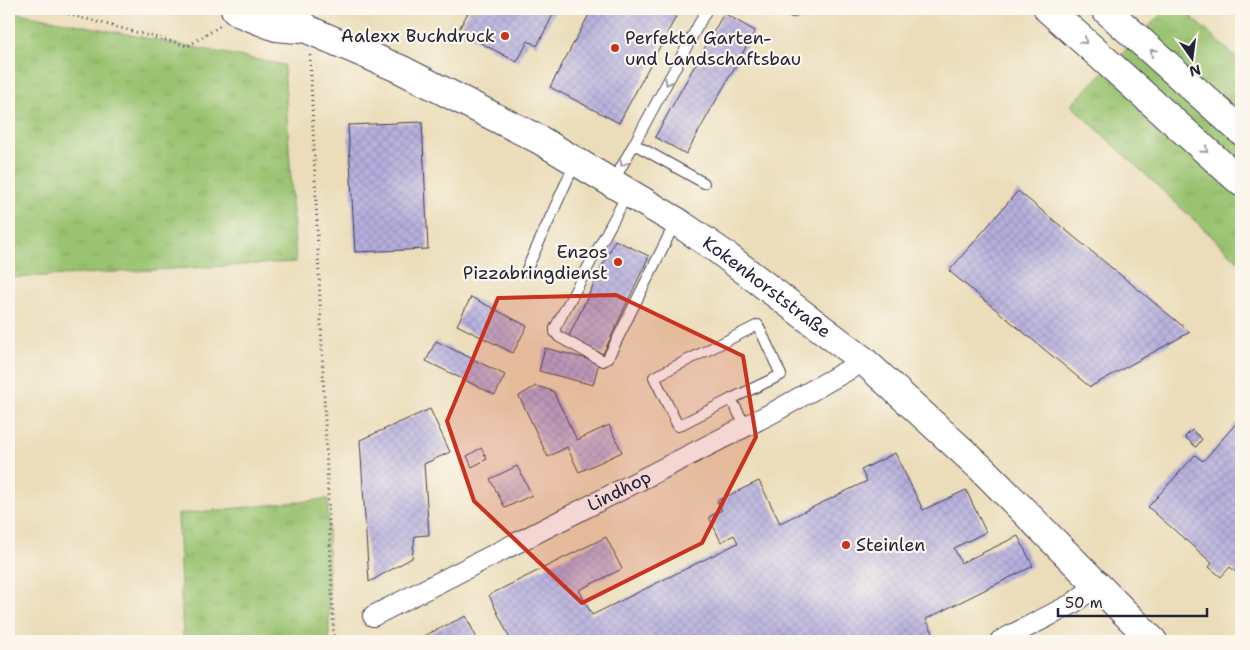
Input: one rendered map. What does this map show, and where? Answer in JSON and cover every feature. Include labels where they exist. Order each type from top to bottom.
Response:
[{"type":"main road","name":"Kokenhorststraße","points":[[277,9],[284,11],[309,30],[400,69],[540,140],[676,221],[721,252],[864,361],[982,469],[1153,641]]},
{"type":"main road","points":[[1048,9],[1241,182]]},
{"type":"main road","points":[[1105,9],[1241,131]]},
{"type":"main road","name":"Kokenhorststraße","points":[[230,16],[240,13],[276,27],[309,30]]},
{"type":"street","name":"Lindhop","points":[[373,616],[746,426],[838,378],[864,361]]},
{"type":"street","points":[[1000,641],[1072,604],[1098,584]]},
{"type":"lane","points":[[676,221],[608,358],[603,360],[559,337],[555,332],[555,328],[620,187],[634,144],[707,9]]},
{"type":"lane","points":[[634,144],[704,184]]},
{"type":"lane","points":[[526,272],[576,161]]},
{"type":"lane","points":[[758,325],[781,374],[731,399],[678,426],[654,377],[758,325]]},
{"type":"lane","points":[[731,399],[746,426]]},
{"type":"path","points":[[49,9],[188,46],[230,16]]},
{"type":"path","points":[[309,30],[334,641]]},
{"type":"highlighted area","points":[[616,295],[743,356],[756,437],[702,543],[582,603],[474,501],[447,421],[498,298]]},
{"type":"green space","points":[[1166,9],[1183,9],[1241,62],[1241,264],[1071,105]]},
{"type":"green space","points":[[9,11],[284,65],[296,262],[9,278]]},
{"type":"green space","points":[[328,499],[329,641],[183,641],[178,514]]},
{"type":"building","name":"Aalexx Buchdruck","points":[[470,9],[556,9],[537,46],[528,41],[517,62],[458,31]]},
{"type":"building","name":"Perfekta Garten- und Landschaftsbau","points":[[592,9],[680,9],[619,123],[550,87]]},
{"type":"building","points":[[724,13],[755,31],[686,154],[655,137]]},
{"type":"building","points":[[422,122],[428,249],[355,252],[348,125]]},
{"type":"building","points":[[1018,191],[1190,332],[1090,387],[949,271]]},
{"type":"building","points":[[615,240],[649,256],[603,354],[568,338]]},
{"type":"building","points":[[471,297],[527,326],[513,353],[457,325]]},
{"type":"building","points":[[436,341],[505,375],[495,395],[426,361]]},
{"type":"building","points":[[545,348],[599,362],[593,385],[539,371]]},
{"type":"building","points":[[536,386],[553,391],[577,440],[609,425],[622,452],[579,472],[567,447],[548,457],[519,396]]},
{"type":"building","points":[[430,409],[450,452],[424,464],[429,535],[415,536],[412,558],[369,582],[360,440]]},
{"type":"building","points":[[1241,418],[1241,577],[1230,567],[1221,577],[1209,567],[1212,563],[1148,507],[1195,455],[1203,461]]},
{"type":"building","points":[[1192,430],[1202,439],[1196,447],[1185,437]]},
{"type":"building","points":[[481,448],[487,459],[472,467],[467,456]]},
{"type":"building","name":"Steinlen","points":[[895,453],[923,510],[966,490],[986,532],[954,548],[961,563],[1018,536],[1033,566],[926,619],[934,635],[922,641],[511,641],[489,595],[606,537],[622,569],[579,590],[592,615],[738,543],[734,535],[721,542],[709,517],[722,510],[717,501],[759,481],[780,523],[867,481],[861,470]]},
{"type":"building","points":[[517,466],[532,495],[505,508],[490,479]]},
{"type":"building","points":[[466,616],[478,641],[413,641]]},
{"type":"place","name":"Aalexx Buchdruck","points":[[505,36]]},
{"type":"place","name":"Perfekta Garten- und Landschaftsbau","points":[[615,48]]},
{"type":"place","name":"Enzos Pizzabringdienst","points":[[618,262]]},
{"type":"place","name":"Steinlen","points":[[846,545]]}]
